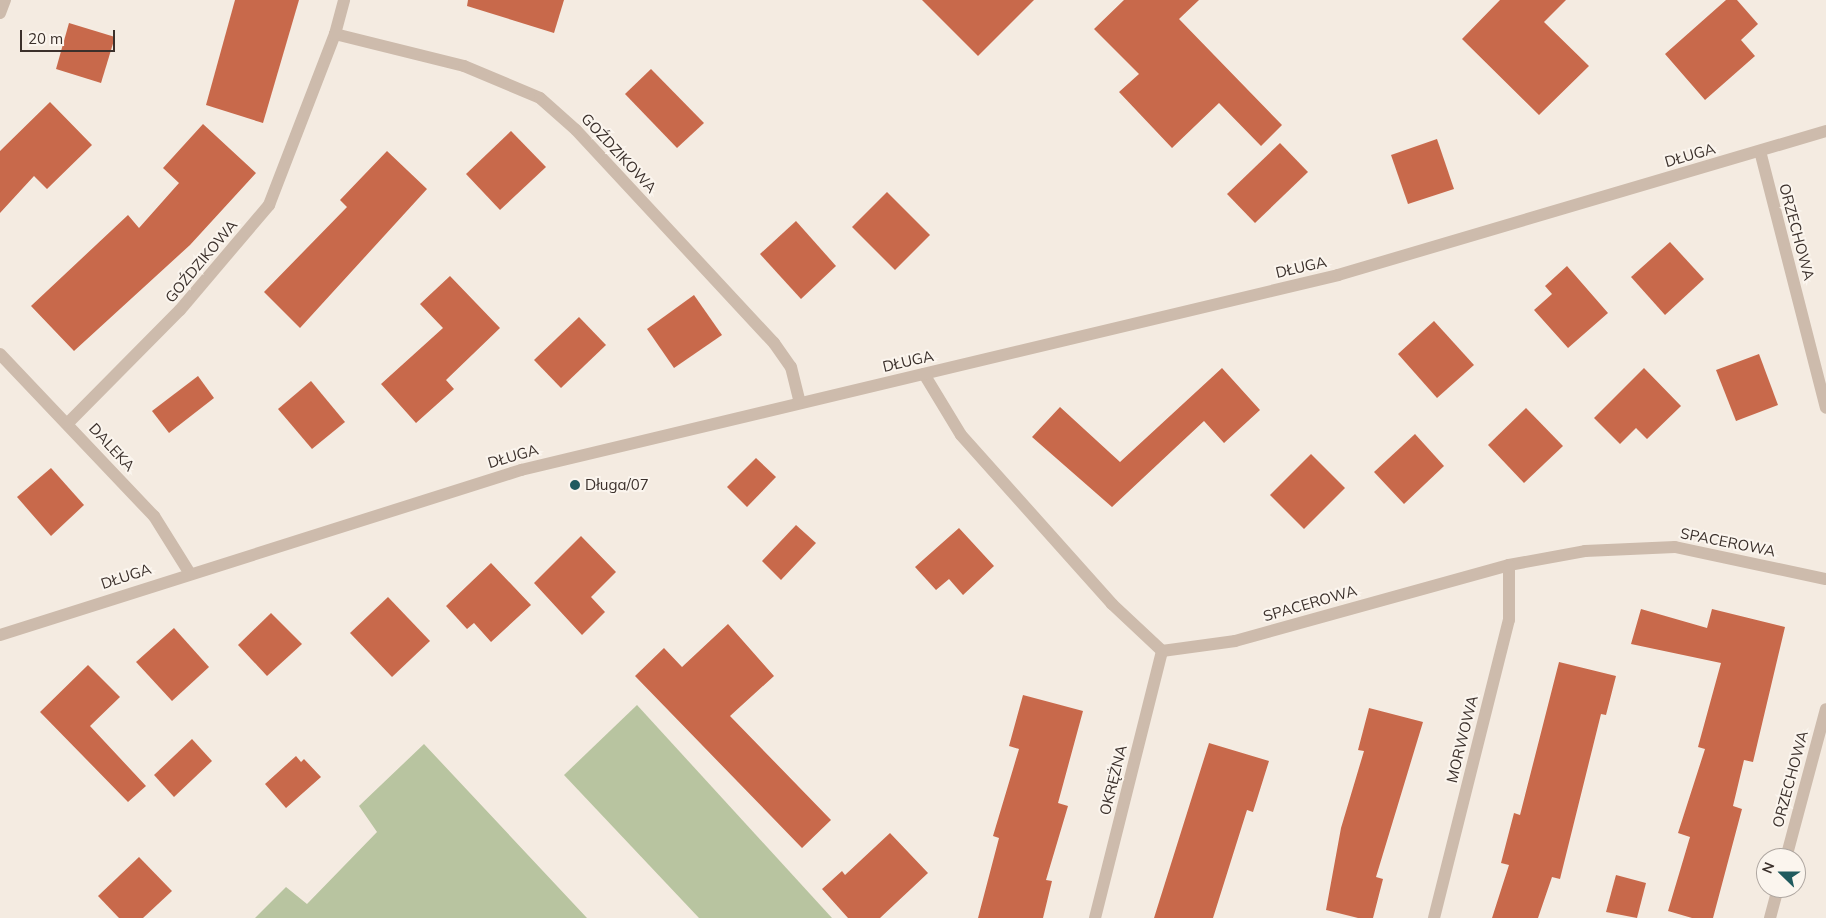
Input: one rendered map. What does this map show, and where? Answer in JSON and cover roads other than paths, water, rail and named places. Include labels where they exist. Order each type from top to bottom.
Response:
[{"type":"street","points":[[0,13],[5,0]]},
{"type":"street","name":"GOŹDZIKOWA","points":[[68,423],[180,310],[269,205],[335,34],[344,0]]},
{"type":"street","name":"GOŹDZIKOWA","points":[[335,34],[464,66],[540,98],[576,130],[774,343],[791,368],[800,402]]},
{"type":"street","name":"DŁUGA","points":[[0,635],[188,572],[521,470],[1338,275],[1826,131]]},
{"type":"street","name":"ORZECHOWA","points":[[1760,151],[1826,408]]},
{"type":"street","name":"DALEKA","points":[[0,354],[68,423],[154,516],[188,572]]},
{"type":"street","points":[[924,374],[961,434],[1112,604],[1162,651]]},
{"type":"street","name":"SPACEROWA","points":[[1162,651],[1235,641],[1510,566],[1585,551],[1675,548],[1826,579]]},
{"type":"street","name":"MORWOWA","points":[[1434,918],[1509,620],[1510,566]]},
{"type":"street","name":"OKRĘŻNA","points":[[1094,918],[1162,651]]},
{"type":"street","name":"ORZECHOWA","points":[[1789,848],[1826,708]]},
{"type":"street","points":[[1770,918],[1775,898]]},
{"type":"place","name":"Długa/07","points":[[575,485]]}]
